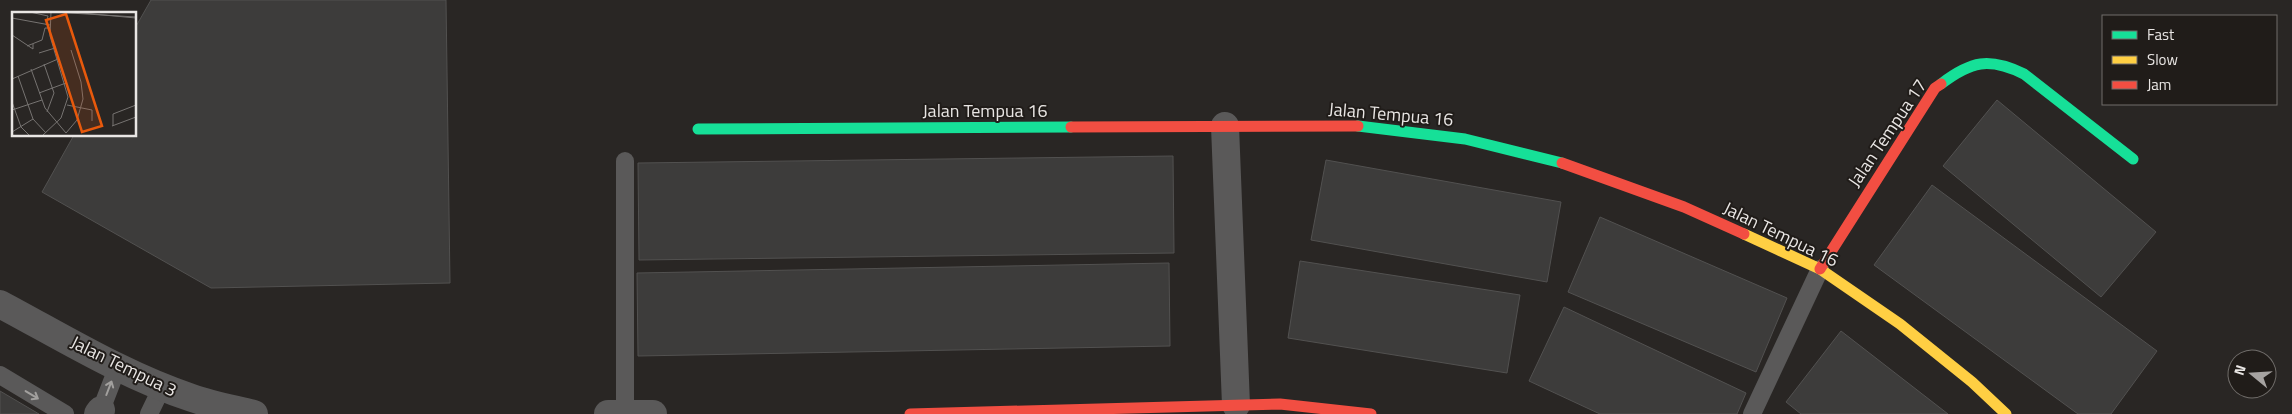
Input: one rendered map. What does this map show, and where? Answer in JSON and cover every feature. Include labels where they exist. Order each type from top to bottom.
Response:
[{"type":"street","name":"Jalan Tempua 17","points":[[1820,269],[1935,88],[1959,70],[1983,63],[2005,64],[2024,74],[2133,159]]},
{"type":"street","name":"Jalan Tempua 16","points":[[698,129],[1346,125],[1465,139],[1556,161],[1684,207],[1820,269],[1900,324],[1972,382],[2006,414]]},
{"type":"street","points":[[1225,126],[1236,405]]},
{"type":"street","name":"Jalan Tempua 3","points":[[0,304],[162,387],[192,398],[254,414]]},
{"type":"street","points":[[910,414],[1236,405],[1371,414]]},
{"type":"street","points":[[617,414],[653,414]]},
{"type":"lane","points":[[617,414],[625,161]]},
{"type":"lane","points":[[1752,414],[1820,269]]},
{"type":"lane","points":[[99,412],[118,366]]},
{"type":"lane","points":[[0,375],[64,414]]},
{"type":"lane","points":[[149,414],[162,387]]},
{"type":"building","points":[[151,0],[446,0],[450,283],[211,288],[42,192],[73,136],[136,136],[136,26]]},
{"type":"building","points":[[1997,100],[2156,232],[2101,297],[1943,166]]},
{"type":"building","points":[[1173,156],[1174,253],[639,260],[638,163]]},
{"type":"building","points":[[1326,160],[1561,202],[1547,282],[1311,240]]},
{"type":"building","points":[[1932,185],[2157,351],[2111,414],[2078,414],[1874,265]]},
{"type":"building","points":[[1600,217],[1787,298],[1756,372],[1568,292]]},
{"type":"building","points":[[1300,261],[1520,295],[1507,373],[1288,338]]},
{"type":"building","points":[[1169,263],[1170,346],[638,356],[637,273]]},
{"type":"building","points":[[1564,307],[1746,393],[1737,414],[1600,414],[1529,381]]},
{"type":"building","points":[[1841,331],[1948,414],[1801,414],[1786,402]]},
{"type":"building","points":[[0,391],[39,414],[0,414]]},
{"type":"traffic: fast","points":[[1941,84],[1971,66],[1990,64],[2012,69],[2024,74],[2133,159]]},
{"type":"traffic: fast","points":[[1358,126],[1465,139],[1562,163]]},
{"type":"traffic: fast","points":[[698,129],[1071,127]]},
{"type":"traffic: slow","points":[[1744,234],[1820,269],[1900,324],[1972,382],[2006,414]]},
{"type":"traffic: jam","points":[[1820,269],[1935,88],[1941,84]]},
{"type":"traffic: jam","points":[[1071,127],[1358,126]]},
{"type":"traffic: jam","points":[[1562,163],[1684,207],[1744,234]]},
{"type":"traffic: jam","points":[[910,414],[1280,404],[1371,414]]}]
